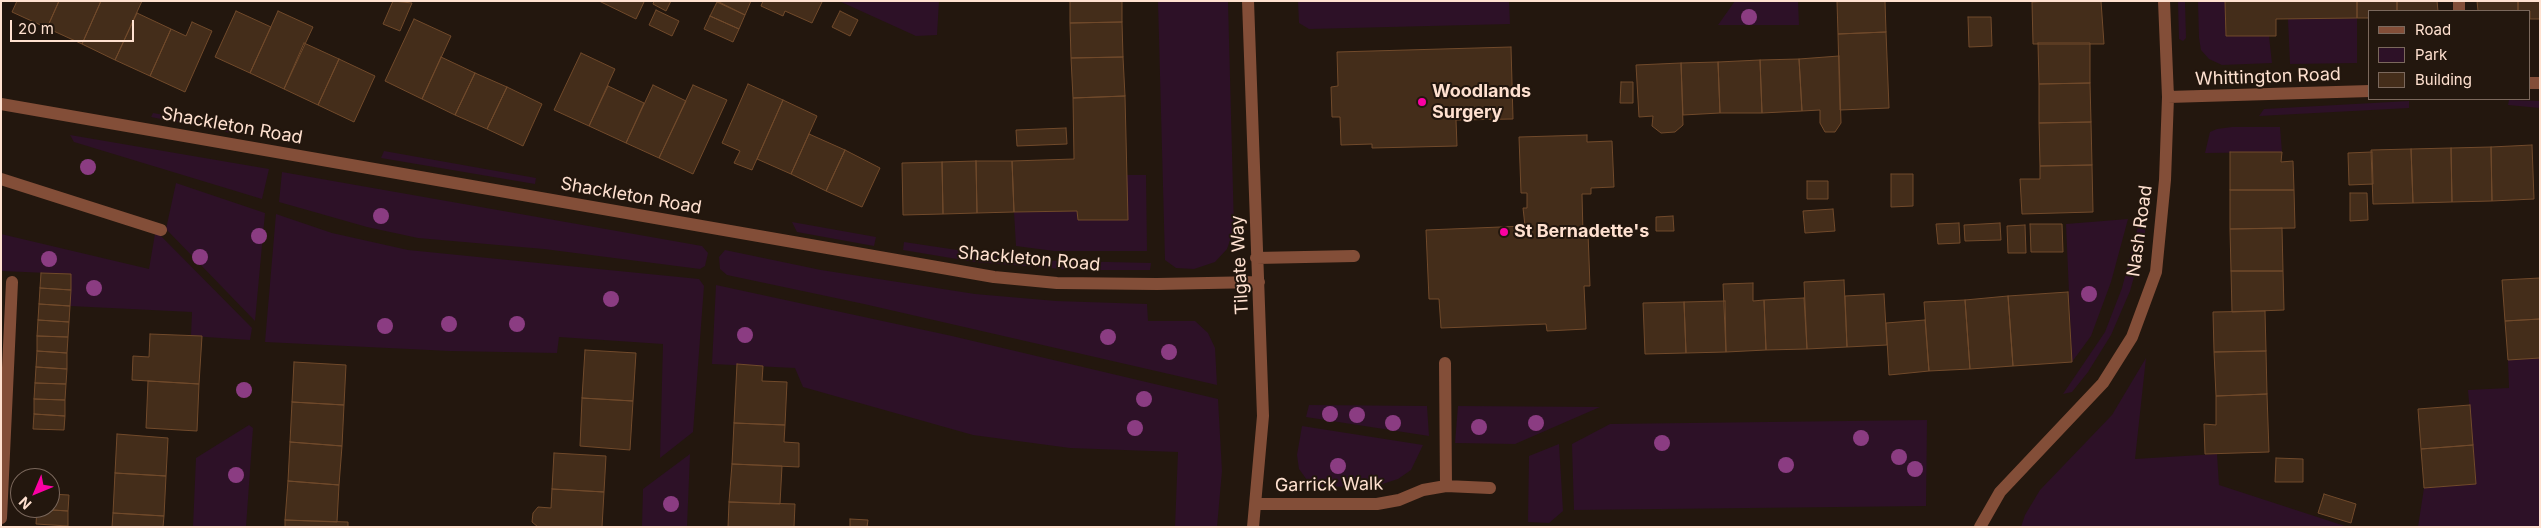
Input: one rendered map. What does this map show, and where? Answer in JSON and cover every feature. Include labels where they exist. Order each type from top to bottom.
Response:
[{"type":"street","name":"Tilgate Way","points":[[1248,1],[1256,258],[1259,282],[1264,416],[1253,527]]},
{"type":"street","name":"Nash Road","points":[[1980,527],[2000,492],[2103,383],[2132,337],[2156,272],[2165,180],[2168,97],[2164,1]]},
{"type":"street","name":"Whittington Road","points":[[2168,97],[2368,91]]},
{"type":"street","name":"Shackleton Road","points":[[1,104],[994,277],[1117,284],[1259,282]]},
{"type":"street","points":[[1,179],[161,230]]},
{"type":"street","points":[[1256,258],[1354,256]]},
{"type":"street","points":[[1,518],[12,282]]},
{"type":"street","points":[[1445,363],[1446,486]]},
{"type":"street","name":"Garrick Walk","points":[[1256,504],[1377,504],[1399,500],[1423,490],[1446,486],[1490,488]]},
{"type":"green space","points":[[839,1],[939,1],[937,35],[916,36]]},
{"type":"green space","points":[[1158,1],[1228,1],[1234,229],[1227,249],[1215,262],[1194,269],[1176,268],[1165,260]]},
{"type":"green space","points":[[1298,1],[1509,1],[1510,24],[1309,29],[1299,23]]},
{"type":"green space","points":[[1735,1],[1798,1],[1799,25],[1718,25]]},
{"type":"green space","points":[[2178,1],[2185,1],[2186,38],[2183,41],[2179,39]]},
{"type":"green space","points":[[2198,1],[2225,1],[2226,36],[2269,36],[2272,63],[2222,65],[2209,59],[2201,50]]},
{"type":"green space","points":[[2357,18],[2357,63],[2290,64],[2288,19]]},
{"type":"green space","points":[[2509,100],[2540,101],[2540,108],[2508,105]]},
{"type":"green space","points":[[2409,101],[2409,108],[2259,116],[2264,109]]},
{"type":"green space","points":[[153,113],[232,127],[231,133],[151,117]]},
{"type":"green space","points":[[2232,127],[2280,127],[2282,152],[2205,153],[2210,132]]},
{"type":"green space","points":[[70,135],[269,169],[262,199],[74,142]]},
{"type":"green space","points":[[384,151],[536,178],[535,184],[381,158]]},
{"type":"green space","points":[[282,172],[702,246],[708,253],[705,266],[700,269],[544,249],[418,238],[367,227],[279,202]]},
{"type":"green space","points":[[1127,175],[1146,175],[1147,251],[1054,251],[1016,246],[1014,212],[1077,211],[1078,220],[1127,220]]},
{"type":"green space","points":[[176,183],[265,213],[255,321],[166,229]]},
{"type":"green space","points":[[276,214],[332,233],[408,250],[699,279],[704,286],[693,432],[660,458],[663,344],[559,337],[557,353],[450,351],[265,342]]},
{"type":"green space","points":[[2128,219],[2111,282],[2091,336],[2072,362],[2066,224]]},
{"type":"green space","points":[[2140,219],[2145,219],[2145,238],[2130,291],[2111,335],[2088,372],[2072,392],[2063,394],[2105,332],[2122,288]]},
{"type":"green space","points":[[792,222],[876,237],[874,246],[797,232]]},
{"type":"green space","points":[[1,234],[149,269],[155,234],[159,234],[252,328],[250,340],[191,336],[192,312],[70,306],[71,274],[1,271]]},
{"type":"green space","points":[[904,242],[1024,260],[1151,263],[1150,270],[1075,270],[975,262],[903,250]]},
{"type":"green space","points":[[725,250],[821,270],[975,294],[1056,301],[1147,304],[1148,321],[1195,321],[1208,333],[1215,348],[1217,385],[864,304],[727,275],[720,269],[719,257]]},
{"type":"green space","points":[[716,285],[952,336],[1218,399],[1222,471],[1217,527],[1175,527],[1178,452],[1070,448],[973,435],[803,387],[795,368],[712,364]]},
{"type":"green space","points":[[2146,358],[2135,459],[2217,454],[2219,485],[2348,527],[2021,527],[2025,515],[2040,490],[2112,415]]},
{"type":"green space","points":[[2540,358],[2540,527],[2418,527],[2424,488],[2476,484],[2468,390],[2509,388],[2508,360]]},
{"type":"green space","points":[[1309,405],[1427,406],[1429,436],[1306,417]]},
{"type":"green space","points":[[1458,406],[1600,407],[1515,444],[1455,443]]},
{"type":"green space","points":[[1927,420],[1926,506],[1574,510],[1572,444],[1610,424]]},
{"type":"green space","points":[[249,425],[253,428],[246,527],[193,527],[196,458]]},
{"type":"green space","points":[[1302,426],[1423,445],[1411,470],[1398,479],[1376,486],[1322,487],[1307,480],[1299,469],[1297,455]]},
{"type":"green space","points":[[1559,444],[1563,511],[1549,523],[1528,522],[1529,456]]},
{"type":"green space","points":[[690,454],[687,527],[642,527],[643,489]]},
{"type":"building","points":[[17,1],[59,1],[47,28],[12,12]]},
{"type":"building","points":[[59,1],[101,1],[82,44],[47,28]]},
{"type":"building","points":[[101,1],[142,1],[115,60],[82,44]]},
{"type":"building","points":[[393,1],[412,3],[400,31],[383,24]]},
{"type":"building","points":[[599,1],[642,1],[644,2],[636,19]]},
{"type":"building","points":[[654,1],[671,1],[666,11],[653,4]]},
{"type":"building","points":[[717,1],[751,1],[745,15]]},
{"type":"building","points":[[763,1],[822,2],[812,23],[785,11],[783,16],[761,6]]},
{"type":"building","points":[[1070,1],[1122,1],[1122,22],[1070,23]]},
{"type":"building","points":[[1837,1],[1885,1],[1886,32],[1838,34]]},
{"type":"building","points":[[2101,1],[2104,44],[2033,44],[2032,2]]},
{"type":"building","points":[[2225,1],[2357,1],[2357,18],[2276,19],[2276,36],[2226,36]]},
{"type":"building","points":[[2357,1],[2397,1],[2397,10],[2368,10],[2368,18],[2357,18]]},
{"type":"building","points":[[2397,1],[2437,1],[2438,10],[2397,10]]},
{"type":"building","points":[[2477,1],[2518,1],[2518,10],[2478,10]]},
{"type":"building","points":[[2518,1],[2540,1],[2540,19],[2531,19],[2531,10],[2518,10]]},
{"type":"building","points":[[717,2],[745,15],[739,29],[710,16]]},
{"type":"building","points":[[656,10],[679,21],[672,36],[649,25]]},
{"type":"building","points":[[236,11],[271,27],[250,73],[215,57]]},
{"type":"building","points":[[278,11],[313,27],[284,89],[250,73]]},
{"type":"building","points":[[840,11],[858,20],[850,36],[832,27]]},
{"type":"building","points":[[137,13],[171,29],[150,76],[115,60]]},
{"type":"building","points":[[710,16],[739,29],[733,42],[704,29]]},
{"type":"building","points":[[1968,17],[1991,17],[1992,46],[1969,47]]},
{"type":"building","points":[[414,19],[451,36],[422,99],[385,81]]},
{"type":"building","points":[[192,22],[212,31],[185,92],[150,76],[171,29],[186,36]]},
{"type":"building","points":[[1122,22],[1123,57],[1071,58],[1070,23]]},
{"type":"building","points":[[1886,32],[1889,108],[1840,110],[1838,34]]},
{"type":"building","points":[[304,43],[339,59],[318,105],[284,89]]},
{"type":"building","points":[[2038,43],[2090,43],[2090,83],[2039,84]]},
{"type":"building","name":"Woodlands Surgery","points":[[1511,47],[1513,119],[1456,120],[1457,146],[1372,148],[1372,144],[1341,145],[1340,117],[1332,117],[1331,87],[1338,86],[1337,52]]},
{"type":"building","points":[[581,53],[615,69],[589,126],[554,110]]},
{"type":"building","points":[[1839,56],[1841,123],[1835,132],[1825,132],[1820,123],[1820,110],[1802,111],[1799,59]]},
{"type":"building","points":[[441,57],[475,73],[455,115],[422,99]]},
{"type":"building","points":[[1123,57],[1125,96],[1073,98],[1071,58]]},
{"type":"building","points":[[339,59],[375,76],[354,122],[318,105]]},
{"type":"building","points":[[1799,59],[1802,111],[1762,113],[1760,60]]},
{"type":"building","points":[[1760,60],[1762,113],[1720,113],[1718,62]]},
{"type":"building","points":[[1718,62],[1720,113],[1683,115],[1681,63]]},
{"type":"building","points":[[1681,63],[1683,125],[1675,132],[1661,133],[1652,126],[1653,116],[1639,117],[1636,65]]},
{"type":"building","points":[[475,73],[507,87],[487,129],[455,115]]},
{"type":"building","points":[[1621,82],[1633,82],[1633,103],[1620,103]]},
{"type":"building","points":[[2090,83],[2091,122],[2039,123],[2039,84]]},
{"type":"building","points":[[748,84],[783,100],[752,170],[734,163],[740,151],[722,143]]},
{"type":"building","points":[[653,85],[686,101],[659,158],[626,143]]},
{"type":"building","points":[[693,85],[727,100],[693,174],[659,158]]},
{"type":"building","points":[[608,86],[644,103],[626,143],[589,126]]},
{"type":"building","points":[[507,87],[542,104],[523,146],[487,129]]},
{"type":"building","points":[[1125,96],[1128,220],[1078,220],[1077,211],[1014,212],[1012,161],[1074,159],[1073,98]]},
{"type":"building","points":[[783,100],[817,116],[791,174],[757,159]]},
{"type":"building","points":[[2091,122],[2092,165],[2040,166],[2039,123]]},
{"type":"building","points":[[1066,128],[1067,144],[1017,146],[1016,130]]},
{"type":"building","points":[[809,134],[845,150],[826,191],[791,174]]},
{"type":"building","name":"St Bernadette's","points":[[1587,135],[1587,142],[1612,141],[1614,187],[1591,188],[1591,194],[1582,194],[1583,234],[1588,233],[1590,286],[1584,286],[1586,329],[1547,331],[1546,324],[1441,328],[1439,299],[1429,299],[1426,230],[1525,226],[1523,208],[1527,208],[1527,193],[1521,193],[1519,137]]},
{"type":"building","points":[[2532,145],[2534,199],[2492,201],[2491,147]]},
{"type":"building","points":[[2491,147],[2492,201],[2452,202],[2451,148]]},
{"type":"building","points":[[2451,148],[2452,202],[2413,203],[2411,149]]},
{"type":"building","points":[[2411,149],[2413,203],[2373,204],[2371,150]]},
{"type":"building","points":[[845,150],[880,168],[862,207],[826,191]]},
{"type":"building","points":[[2230,152],[2282,152],[2281,162],[2293,161],[2294,190],[2230,190]]},
{"type":"building","points":[[2372,152],[2373,184],[2349,185],[2348,153]]},
{"type":"building","points":[[976,161],[1012,161],[1014,212],[977,213]]},
{"type":"building","points":[[976,161],[977,213],[943,214],[942,162]]},
{"type":"building","points":[[942,162],[943,214],[903,215],[902,163]]},
{"type":"building","points":[[2092,165],[2093,212],[2022,214],[2020,179],[2040,179],[2040,166]]},
{"type":"building","points":[[1891,174],[1913,174],[1913,206],[1891,207]]},
{"type":"building","points":[[1807,181],[1828,181],[1828,199],[1807,199]]},
{"type":"building","points":[[2230,190],[2294,190],[2295,228],[2230,229]]},
{"type":"building","points":[[2350,193],[2367,193],[2368,220],[2350,221]]},
{"type":"building","points":[[1833,209],[1835,231],[1805,233],[1803,211]]},
{"type":"building","points":[[1673,216],[1674,231],[1656,231],[1656,217]]},
{"type":"building","points":[[1959,223],[1960,243],[1938,244],[1936,224]]},
{"type":"building","points":[[2000,223],[2001,240],[1965,241],[1964,225]]},
{"type":"building","points":[[2030,224],[2062,224],[2063,252],[2031,252]]},
{"type":"building","points":[[2025,225],[2026,253],[2008,253],[2007,226]]},
{"type":"building","points":[[2282,228],[2283,271],[2231,271],[2230,229]]},
{"type":"building","points":[[2231,271],[2283,271],[2284,310],[2232,312]]},
{"type":"building","points":[[41,273],[71,274],[71,290],[40,288]]},
{"type":"building","points":[[2540,278],[2540,319],[2505,321],[2502,280]]},
{"type":"building","points":[[1844,280],[1847,347],[1807,349],[1804,282]]},
{"type":"building","points":[[1753,283],[1753,301],[1764,300],[1766,350],[1726,352],[1723,284]]},
{"type":"building","points":[[40,288],[71,290],[70,306],[39,304]]},
{"type":"building","points":[[2068,292],[2072,362],[2013,366],[2008,296]]},
{"type":"building","points":[[1884,294],[1887,345],[1847,347],[1845,296]]},
{"type":"building","points":[[2008,296],[2013,366],[1970,369],[1965,300]]},
{"type":"building","points":[[1804,298],[1807,349],[1766,350],[1764,300]]},
{"type":"building","points":[[1965,300],[1970,369],[1929,371],[1924,302]]},
{"type":"building","points":[[1725,301],[1726,352],[1686,353],[1684,302]]},
{"type":"building","points":[[1684,302],[1686,353],[1645,354],[1643,303]]},
{"type":"building","points":[[39,304],[70,306],[69,322],[38,320]]},
{"type":"building","points":[[2265,311],[2266,351],[2214,352],[2213,312]]},
{"type":"building","points":[[2540,319],[2540,358],[2508,360],[2505,321]]},
{"type":"building","points":[[38,320],[69,322],[68,337],[37,336]]},
{"type":"building","points":[[1925,320],[1929,371],[1889,375],[1886,323]]},
{"type":"building","points":[[150,334],[202,336],[199,384],[132,380],[133,356],[149,357]]},
{"type":"building","points":[[37,336],[68,337],[67,353],[37,351]]},
{"type":"building","points":[[585,350],[636,353],[633,401],[582,398]]},
{"type":"building","points":[[37,351],[67,353],[67,369],[36,367]]},
{"type":"building","points":[[2266,351],[2267,394],[2216,396],[2214,352]]},
{"type":"building","points":[[294,362],[346,365],[344,405],[292,402]]},
{"type":"building","points":[[737,364],[763,366],[762,381],[787,382],[785,425],[734,423]]},
{"type":"building","points":[[36,367],[67,369],[66,384],[35,383]]},
{"type":"building","points":[[148,381],[199,384],[197,431],[146,428]]},
{"type":"building","points":[[35,383],[66,384],[65,400],[34,399]]},
{"type":"building","points":[[2267,394],[2269,452],[2205,454],[2204,424],[2216,425],[2216,396]]},
{"type":"building","points":[[582,398],[633,401],[630,450],[580,446]]},
{"type":"building","points":[[34,399],[65,400],[65,416],[34,414]]},
{"type":"building","points":[[292,402],[344,405],[342,446],[290,442]]},
{"type":"building","points":[[2470,405],[2473,445],[2421,449],[2418,409]]},
{"type":"building","points":[[34,414],[65,416],[64,430],[33,429]]},
{"type":"building","points":[[734,423],[785,425],[784,442],[799,443],[799,467],[732,464]]},
{"type":"building","points":[[117,434],[168,438],[166,476],[115,473]]},
{"type":"building","points":[[290,442],[342,446],[339,485],[288,481]]},
{"type":"building","points":[[2473,445],[2476,484],[2424,488],[2421,449]]},
{"type":"building","points":[[554,453],[606,456],[604,492],[552,489]]},
{"type":"building","points":[[2276,458],[2303,459],[2303,482],[2275,482]]},
{"type":"building","points":[[732,464],[782,466],[780,504],[729,502]]},
{"type":"building","points":[[115,473],[166,476],[164,516],[113,513]]},
{"type":"building","points":[[288,481],[339,485],[337,522],[285,520]]},
{"type":"building","points":[[552,489],[604,492],[602,527],[538,527],[532,522],[533,513],[538,507],[551,508]]},
{"type":"building","points":[[2324,494],[2356,504],[2351,523],[2318,513]]},
{"type":"building","points":[[60,495],[69,495],[68,511],[60,510]]},
{"type":"building","points":[[729,502],[795,504],[794,527],[728,527]]},
{"type":"building","points":[[60,510],[68,511],[68,526],[36,524],[36,518],[60,518]]},
{"type":"building","points":[[113,513],[164,516],[163,527],[112,527]]},
{"type":"building","points":[[850,519],[868,520],[867,527],[850,527]]},
{"type":"building","points":[[285,520],[348,522],[348,527],[285,527]]},
{"type":"place","name":"Woodlands Surgery","points":[[1422,102]]},
{"type":"place","name":"St Bernadette's","points":[[1504,232]]}]
